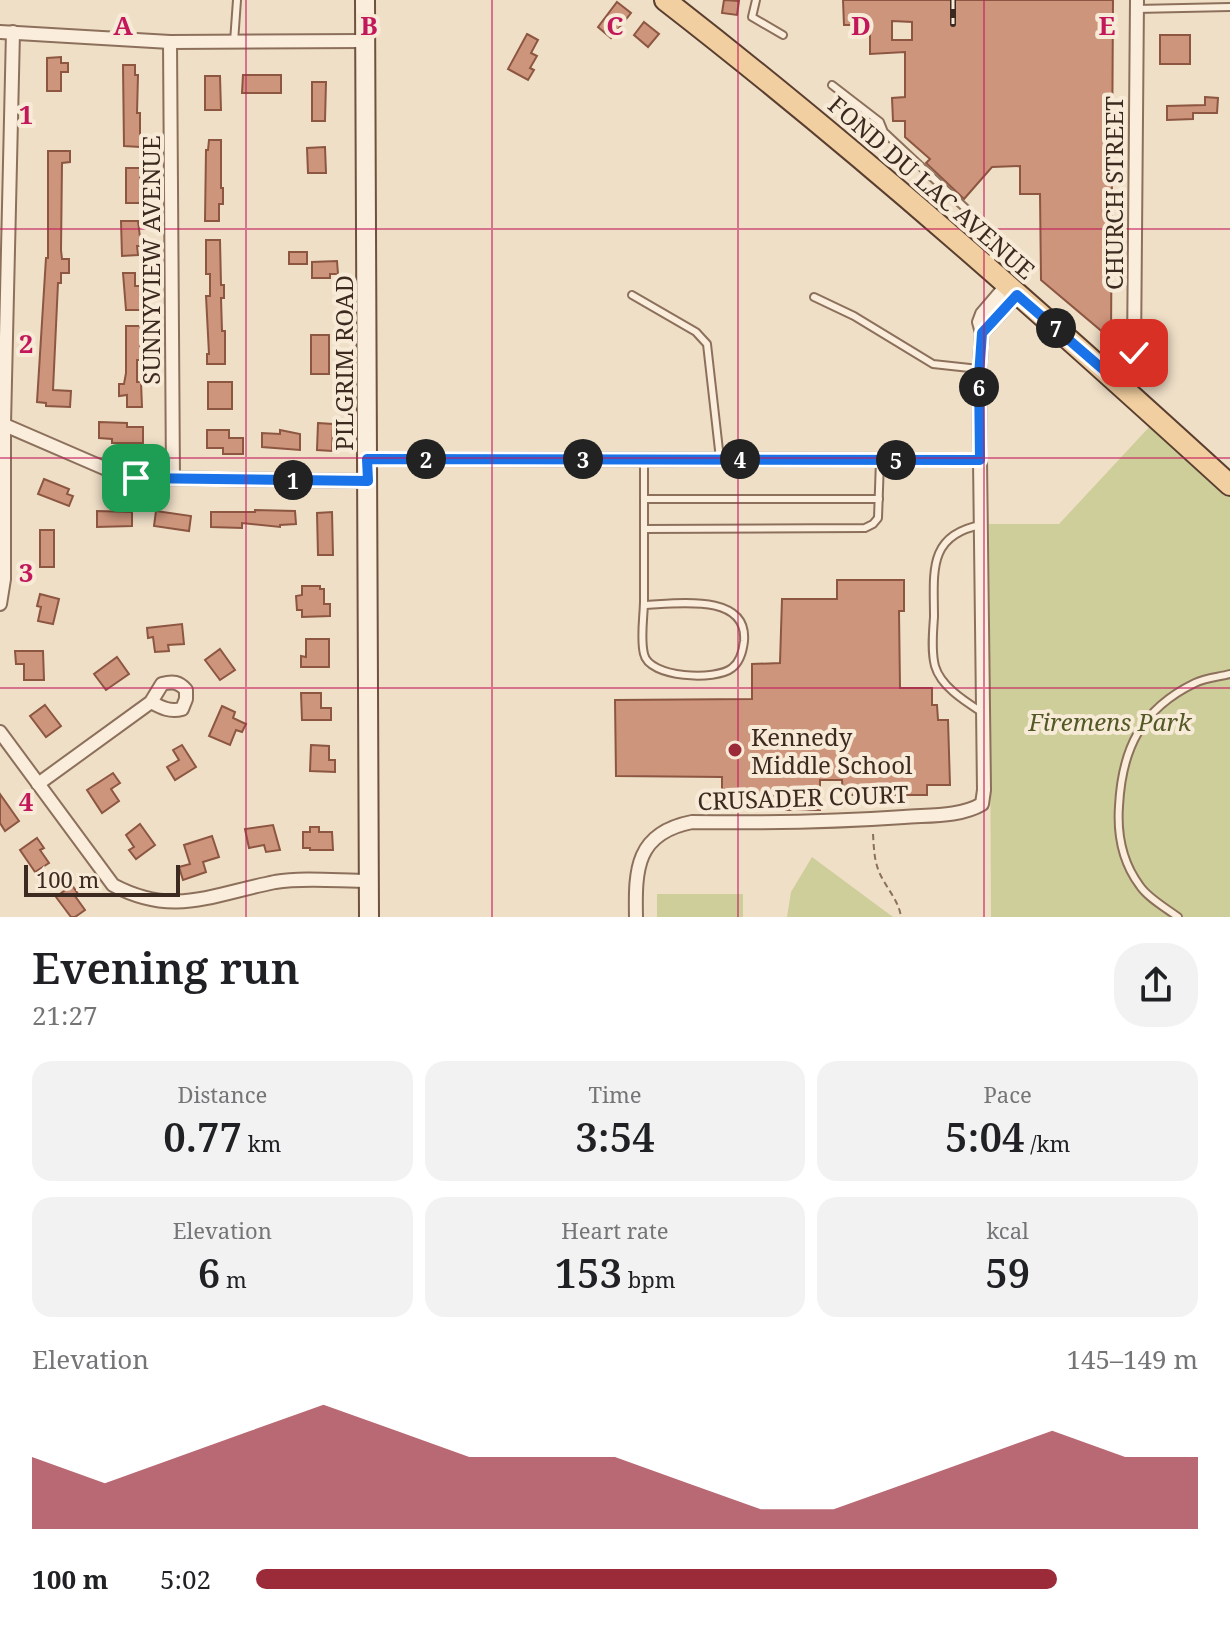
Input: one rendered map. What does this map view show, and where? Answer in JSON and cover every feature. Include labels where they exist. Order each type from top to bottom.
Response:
[{"type":"main road","name":"FOND DU LAC AVENUE","points":[[665,0],[819,125],[1012,290],[1230,485]]},
{"type":"street","name":"PILGRIM ROAD","points":[[365,0],[369,917]]},
{"type":"street","name":"CHURCH STREET","points":[[1113,378],[1134,353],[1136,4]]},
{"type":"street","points":[[0,604],[4,579],[2,423],[6,32],[170,42],[365,41]]},
{"type":"street","name":"SUNNYVIEW AVENUE","points":[[170,42],[173,478]]},
{"type":"street","name":"CRUSADER COURT","points":[[636,917],[636,870],[645,851],[658,836],[678,825],[692,822],[819,823],[972,810],[982,804],[979,369],[982,333],[1012,290]]},
{"type":"street","points":[[2,423],[104,468],[136,478],[368,481]]},
{"type":"street","points":[[367,459],[980,460]]},
{"type":"street","points":[[38,784],[151,702]]},
{"type":"street","points":[[0,732],[113,885],[129,900],[148,909],[166,913],[184,912],[278,882],[369,881]]},
{"type":"lane","points":[[234,42],[237,0]]},
{"type":"lane","points":[[756,0],[752,17],[783,35]]},
{"type":"lane","points":[[1163,0],[1163,9]]},
{"type":"lane","points":[[1136,4],[1163,9],[1230,7]]},
{"type":"lane","points":[[832,85],[880,122],[884,132],[995,236],[997,246],[994,256],[984,267]]},
{"type":"lane","points":[[632,295],[696,332],[707,344],[720,459]]},
{"type":"lane","points":[[814,297],[854,316],[933,364],[979,369]]},
{"type":"lane","points":[[644,459],[644,499],[644,529],[644,605],[644,656],[651,665],[666,673],[719,673],[732,669],[740,658],[744,631],[730,611],[717,605],[644,605]]},
{"type":"lane","points":[[644,529],[865,528],[878,518],[880,460]]},
{"type":"lane","points":[[644,499],[879,499]]},
{"type":"lane","points":[[981,525],[961,529],[949,537],[940,551],[935,568],[933,642],[935,667],[946,684],[983,713]]},
{"type":"lane","points":[[1178,917],[1141,888],[1121,853],[1117,827],[1120,784],[1128,749],[1161,705],[1196,682],[1230,674]]},
{"type":"path","points":[[873,834],[874,856],[880,874],[900,907],[901,917]]},
{"type":"green space","name":"Firemens Park","points":[[1152,424],[1230,494],[1230,917],[991,917],[989,524],[1059,524]]},
{"type":"green space","points":[[812,857],[893,917],[787,917],[791,892]]},
{"type":"green space","points":[[657,894],[743,894],[743,917],[657,917]]},
{"type":"building","points":[[724,0],[739,1],[737,15],[722,13]]},
{"type":"building","points":[[843,0],[1113,0],[1111,339],[1041,280],[1040,194],[1020,194],[1020,166],[992,167],[964,199],[926,163],[930,159],[905,137],[905,121],[893,121],[892,98],[905,97],[905,52],[870,54],[870,25],[844,25]],"holes":[[[892,21],[912,22],[912,40],[892,40]]]},
{"type":"building","points":[[617,2],[631,13],[611,38],[598,27]]},
{"type":"building","points":[[644,22],[659,34],[648,47],[634,35]]},
{"type":"building","points":[[527,34],[538,40],[531,53],[537,56],[528,80],[508,69]]},
{"type":"building","points":[[1160,35],[1190,35],[1190,64],[1160,64]]},
{"type":"building","points":[[61,57],[61,63],[68,63],[68,72],[61,72],[61,91],[47,91],[47,58]]},
{"type":"building","points":[[123,65],[135,65],[135,75],[138,75],[140,147],[124,146]]},
{"type":"building","points":[[243,75],[281,75],[281,93],[242,93]]},
{"type":"building","points":[[205,76],[220,76],[221,110],[205,110]]},
{"type":"building","points":[[312,82],[326,82],[325,121],[312,121]]},
{"type":"building","points":[[1205,97],[1218,98],[1217,113],[1193,113],[1193,119],[1167,120],[1167,106],[1205,105]]},
{"type":"building","points":[[209,140],[221,140],[223,204],[219,204],[219,221],[205,221],[206,150]]},
{"type":"building","points":[[325,147],[326,173],[308,173],[307,148]]},
{"type":"building","points":[[48,151],[70,151],[70,162],[62,163],[61,250],[62,259],[69,259],[69,273],[61,273],[61,283],[58,283],[53,390],[71,391],[70,407],[46,406],[46,403],[37,402],[48,258]]},
{"type":"building","points":[[126,168],[140,168],[140,203],[126,203]]},
{"type":"building","points":[[121,221],[138,221],[141,246],[137,246],[138,255],[122,256]]},
{"type":"building","points":[[206,240],[220,240],[225,364],[207,364],[206,296],[210,296],[210,274],[206,274]]},
{"type":"building","points":[[289,252],[307,252],[307,264],[289,264]]},
{"type":"building","points":[[337,261],[338,274],[330,274],[330,278],[312,278],[312,262]]},
{"type":"building","points":[[123,273],[135,273],[135,286],[141,286],[141,310],[126,310]]},
{"type":"building","points":[[126,326],[141,326],[137,382],[141,382],[142,407],[127,407],[127,395],[119,396],[119,384],[124,384],[126,373]]},
{"type":"building","points":[[311,335],[329,335],[329,374],[311,374]]},
{"type":"building","points":[[208,382],[232,382],[232,409],[208,409]]},
{"type":"building","points":[[99,422],[143,427],[143,443],[112,443],[112,439],[99,438]]},
{"type":"building","points":[[318,423],[333,424],[332,451],[317,450]]},
{"type":"building","points":[[207,430],[229,430],[229,438],[243,438],[243,454],[223,454],[223,448],[207,448]]},
{"type":"building","points":[[280,430],[300,434],[300,450],[262,447],[262,433],[280,434]]},
{"type":"building","points":[[44,479],[69,489],[67,494],[73,496],[69,506],[38,494]]},
{"type":"building","points":[[97,511],[132,512],[132,526],[97,527]]},
{"type":"building","points":[[156,511],[191,516],[189,531],[154,526]]},
{"type":"building","points":[[295,511],[296,524],[280,527],[242,523],[242,528],[211,527],[211,512]]},
{"type":"building","points":[[332,512],[333,555],[318,555],[317,513]]},
{"type":"building","points":[[40,530],[54,530],[54,567],[40,567]]},
{"type":"building","points":[[837,580],[904,580],[904,611],[899,611],[900,688],[932,688],[932,705],[937,705],[938,720],[948,720],[950,785],[927,785],[927,795],[843,795],[842,780],[820,780],[820,810],[773,810],[774,794],[722,793],[722,777],[616,776],[615,700],[752,699],[752,664],[780,663],[782,599],[837,599]]},
{"type":"building","points":[[302,586],[320,586],[324,589],[324,604],[330,604],[330,616],[302,617],[302,610],[297,610],[296,596],[302,595]]},
{"type":"building","points":[[40,594],[59,599],[53,624],[38,621]]},
{"type":"building","points":[[182,624],[184,644],[168,645],[169,651],[155,652],[153,637],[148,638],[147,628]]},
{"type":"building","points":[[306,639],[329,639],[329,667],[301,667],[301,656],[306,657]]},
{"type":"building","points":[[220,649],[235,670],[220,680],[205,660]]},
{"type":"building","points":[[15,651],[43,651],[44,680],[24,680],[24,664],[16,664]]},
{"type":"building","points":[[117,657],[129,674],[106,690],[94,674]]},
{"type":"building","points":[[301,693],[321,693],[321,708],[331,708],[331,720],[302,720]]},
{"type":"building","points":[[45,705],[61,726],[46,737],[30,716]]},
{"type":"building","points":[[222,706],[235,712],[233,718],[246,724],[242,732],[236,730],[230,745],[209,736]]},
{"type":"building","points":[[182,745],[196,767],[175,780],[167,767],[179,760],[173,750]]},
{"type":"building","points":[[311,745],[329,746],[329,760],[335,760],[335,772],[310,771]]},
{"type":"building","points":[[113,773],[120,783],[111,789],[119,801],[102,813],[87,790]]},
{"type":"building","points":[[0,794],[19,821],[5,831],[0,823]]},
{"type":"building","points":[[140,824],[155,845],[136,859],[129,850],[134,847],[126,835]]},
{"type":"building","points":[[273,825],[280,850],[266,852],[264,845],[249,848],[245,829]]},
{"type":"building","points":[[310,827],[319,827],[319,832],[332,832],[333,850],[303,848],[303,832],[310,832]]},
{"type":"building","points":[[212,836],[219,857],[203,862],[206,872],[183,880],[179,867],[190,864],[184,845]]},
{"type":"building","points":[[37,838],[44,848],[40,850],[49,863],[35,872],[20,850]]},
{"type":"building","points":[[72,885],[78,894],[75,896],[85,910],[75,917],[71,917],[56,897]]},
{"type":"railway","points":[[953,0],[953,24]]},
{"type":"place","name":"Kennedy Middle School","points":[[735,750]]},
{"type":"route","points":[[136,478],[368,481],[367,459],[980,460],[982,333],[1017,295],[1113,378],[1134,353]]}]
